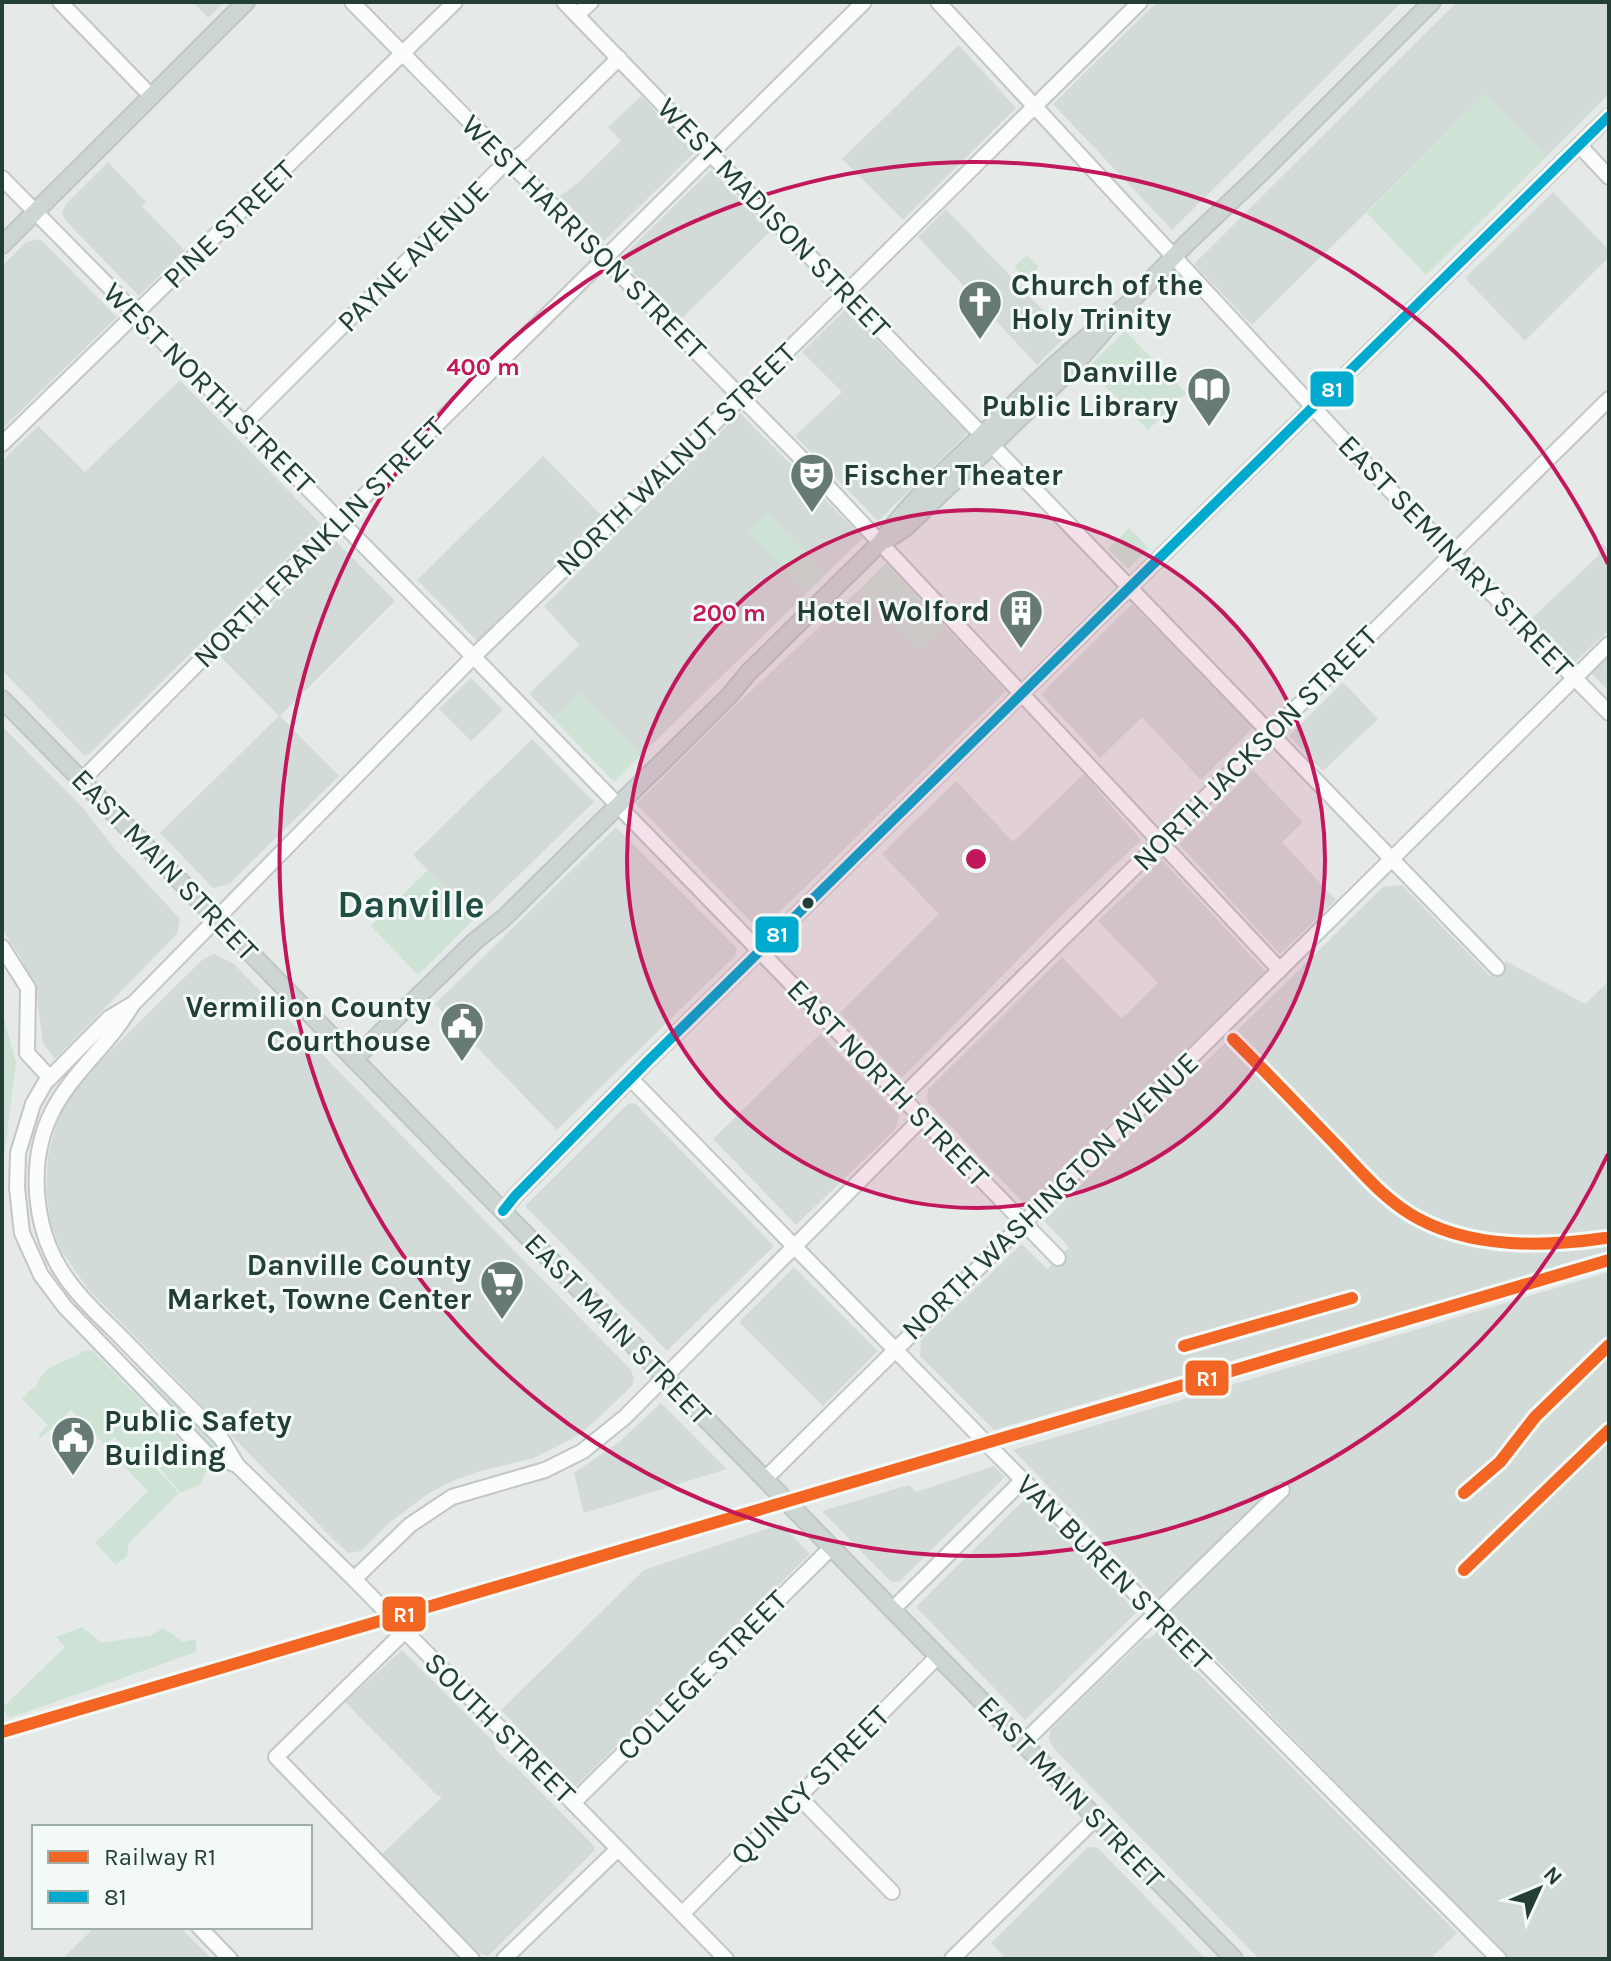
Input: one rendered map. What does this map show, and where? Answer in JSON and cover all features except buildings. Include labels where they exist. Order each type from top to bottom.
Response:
[{"type":"main road","points":[[2,245],[246,2]]},
{"type":"main road","points":[[354,1059],[617,806],[881,542],[898,517],[988,439],[1087,334],[1125,307],[1432,2]]},
{"type":"main road","name":"EAST MAIN STREET","points":[[2,699],[1234,1959]]},
{"type":"street","points":[[60,2],[152,97]]},
{"type":"street","name":"WEST HARRISON STREET","points":[[352,2],[881,542],[1280,970]]},
{"type":"street","name":"PINE STREET","points":[[2,444],[455,2]]},
{"type":"street","name":"WEST MADISON STREET","points":[[564,2],[1497,968]]},
{"type":"street","points":[[577,15],[591,2]]},
{"type":"street","name":"NORTH FRANKLIN STREET","points":[[82,780],[864,2]]},
{"type":"street","name":"EAST SEMINARY STREET","points":[[938,2],[1313,408],[1609,713]]},
{"type":"street","name":"NORTH WALNUT STREET","points":[[132,1005],[473,657],[1140,2]]},
{"type":"street","name":"PAYNE AVENUE","points":[[244,424],[500,168],[523,153],[619,58]]},
{"type":"street","points":[[503,1211],[631,1079],[1609,116]]},
{"type":"street","points":[[1579,145],[1609,177]]},
{"type":"street","name":"WEST NORTH STREET","points":[[2,178],[617,806]]},
{"type":"street","name":"NORTH JACKSON STREET","points":[[902,1097],[1609,399]]},
{"type":"street","name":"NORTH WASHINGTON AVENUE","points":[[765,1479],[1609,644]]},
{"type":"street","name":"EAST NORTH STREET","points":[[617,806],[1058,1258]]},
{"type":"street","points":[[2,947],[28,988],[27,1053],[50,1078]]},
{"type":"street","name":"SOUTH STREET","points":[[132,1005],[109,1018],[50,1078],[33,1104],[18,1153],[17,1188],[22,1233],[41,1275],[65,1307],[207,1454],[237,1465]]},
{"type":"street","name":"SOUTH STREET","points":[[132,1005],[119,1029],[63,1091],[50,1116],[38,1154],[37,1194],[41,1221],[50,1250],[61,1270],[99,1315],[221,1438],[237,1465],[354,1579],[726,1959]]},
{"type":"street","name":"VAN BUREN STREET","points":[[631,1079],[1156,1615],[1499,1959]]},
{"type":"street","points":[[354,1579],[410,1525],[452,1497],[545,1470],[583,1451],[625,1417],[922,1118]]},
{"type":"street","points":[[892,1610],[1023,1480]]},
{"type":"street","points":[[1023,1743],[1282,1490]]},
{"type":"street","name":"COLLEGE STREET","points":[[574,1802],[831,1548]]},
{"type":"street","points":[[405,1631],[276,1757],[472,1959]]},
{"type":"street","name":"QUINCY STREET","points":[[682,1914],[938,1656]]},
{"type":"street","points":[[799,1797],[892,1892]]},
{"type":"street","points":[[952,1959],[1096,1818]]},
{"type":"street","points":[[504,1959],[618,1849]]},
{"type":"street","points":[[201,1929],[230,1959]]},
{"type":"shaded area","points":[[193,2],[225,2],[208,18]]},
{"type":"shaded area","points":[[1157,2],[1402,2],[1172,230],[1053,104]]},
{"type":"shaded area","points":[[1457,2],[1609,2],[1609,94],[1547,156],[1486,94],[1252,325],[1194,264]]},
{"type":"shaded area","points":[[959,45],[1016,108],[903,220],[842,159]]},
{"type":"shaded area","points":[[641,96],[695,152],[604,241],[560,196],[621,141],[608,127]]},
{"type":"shaded area","points":[[108,162],[146,202],[142,206],[185,251],[139,296],[66,221],[62,213],[66,204]]},
{"type":"shaded area","points":[[711,170],[771,231],[680,320],[620,259]]},
{"type":"shaded area","points":[[1553,192],[1609,250],[1609,257],[1525,341],[1465,278]]},
{"type":"shaded area","points":[[946,209],[1067,335],[1037,365],[918,237]]},
{"type":"shaded area","points":[[36,239],[42,241],[117,317],[2,429],[2,266],[25,243]]},
{"type":"shaded area","points":[[846,309],[968,433],[878,521],[795,436],[842,392],[802,352]]},
{"type":"shaded area","points":[[180,380],[321,524],[85,756],[2,670],[2,461],[38,426],[85,472]]},
{"type":"shaded area","points":[[740,413],[863,538],[641,755],[580,692],[553,718],[529,694],[579,645],[544,606]]},
{"type":"shaded area","points":[[543,456],[603,517],[477,641],[417,580]]},
{"type":"shaded area","points":[[336,541],[395,601],[280,716],[339,776],[229,884],[213,888],[160,833],[279,716],[220,656]]},
{"type":"shaded area","points":[[1602,543],[1609,550],[1609,630],[1572,665],[1530,620],[1598,556]]},
{"type":"shaded area","points":[[860,589],[921,652],[946,628],[1006,691],[763,928],[757,928],[636,804]]},
{"type":"shaded area","points":[[1132,604],[1253,728],[1201,780],[1142,717],[1100,758],[1041,694]]},
{"type":"shaded area","points":[[1609,655],[1609,691],[1591,673]]},
{"type":"shaded area","points":[[471,678],[503,710],[471,741],[439,709]]},
{"type":"shaded area","points":[[1343,682],[1378,719],[1323,771],[1289,736]]},
{"type":"shaded area","points":[[2,726],[82,807],[114,848],[180,919],[177,934],[55,1059],[43,1043],[36,992],[22,960],[2,929]]},
{"type":"shaded area","points":[[532,739],[594,802],[475,918],[413,855]]},
{"type":"shaded area","points":[[1253,770],[1303,822],[1282,842],[1336,900],[1280,954],[1179,844]]},
{"type":"shaded area","points":[[1084,774],[1141,840],[1060,917],[902,1078],[840,1013],[939,914],[882,854],[956,781],[1013,842]]},
{"type":"shaded area","points":[[616,827],[737,948],[735,956],[557,1130],[435,1004]]},
{"type":"shaded area","points":[[1162,860],[1265,971],[1027,1207],[927,1101],[928,1090],[1062,957],[1121,1018],[1127,1014],[1158,983],[1098,921]]},
{"type":"shaded area","points":[[1402,885],[1490,976],[1506,961],[1585,1004],[1609,981],[1609,1251],[994,1430],[920,1356],[921,1340],[1022,1244],[1047,1269],[1069,1247],[1044,1221],[1383,887]]},
{"type":"shaded area","points":[[215,954],[234,964],[630,1369],[634,1378],[632,1386],[575,1437],[534,1458],[481,1471],[429,1493],[389,1523],[361,1551],[348,1553],[334,1540],[87,1288],[61,1250],[51,1225],[46,1192],[48,1156],[56,1125],[68,1098],[84,1077],[203,959]]},
{"type":"shaded area","points":[[820,1034],[899,1115],[895,1130],[796,1225],[713,1139]]},
{"type":"shaded area","points":[[635,1103],[774,1246],[667,1351],[525,1206],[628,1104]]},
{"type":"shaded area","points":[[794,1267],[878,1351],[823,1406],[739,1322]]},
{"type":"shaded area","points":[[1609,1272],[1609,1959],[1508,1959],[1013,1450]]},
{"type":"shaded area","points":[[661,1403],[727,1469],[584,1513],[574,1473],[619,1442]]},
{"type":"shaded area","points":[[994,1466],[1005,1477],[899,1582],[891,1582],[822,1511],[909,1485],[916,1492]]},
{"type":"shaded area","points":[[1026,1498],[1137,1612],[1025,1720],[916,1607]]},
{"type":"shaded area","points":[[781,1524],[810,1554],[575,1787],[501,1710],[644,1570]]},
{"type":"shaded area","points":[[1157,1632],[1457,1933],[1430,1959],[1259,1959],[1054,1749],[1049,1740],[1051,1729],[1144,1639]]},
{"type":"shaded area","points":[[402,1650],[493,1741],[496,1750],[595,1847],[488,1956],[479,1953],[382,1854],[442,1797],[345,1702]]},
{"type":"shaded area","points":[[1088,1847],[1098,1848],[1206,1959],[1006,1959],[991,1943]]},
{"type":"shaded area","points":[[93,1929],[182,1929],[212,1959],[62,1959]]},
{"type":"green space","points":[[1486,94],[1547,156],[1426,275],[1367,213]]},
{"type":"green space","points":[[1027,255],[1039,267],[1026,279],[1014,267]]},
{"type":"green space","points":[[1125,331],[1186,393],[1148,430],[1087,368]]},
{"type":"green space","points":[[767,512],[826,573],[807,592],[747,532]]},
{"type":"green space","points":[[1129,528],[1149,548],[1128,569],[1108,549]]},
{"type":"green space","points":[[886,563],[946,628],[921,653],[860,589]]},
{"type":"green space","points":[[580,692],[641,755],[614,782],[553,718]]},
{"type":"green space","points":[[428,870],[475,918],[418,975],[371,926]]},
{"type":"green space","points":[[2,1010],[16,1063],[2,1173]]},
{"type":"green space","points":[[105,1340],[147,1379],[172,1396],[217,1441],[215,1449],[211,1450]]},
{"type":"green space","points":[[84,1351],[93,1351],[207,1469],[201,1484],[181,1493],[150,1459],[127,1450],[114,1437],[105,1445],[71,1410],[41,1438],[38,1435],[48,1425],[22,1399],[36,1388],[49,1369]]},
{"type":"green space","points":[[134,1452],[145,1457],[179,1493],[128,1544],[127,1556],[116,1565],[95,1543],[148,1491],[116,1458],[121,1453]]},
{"type":"green space","points":[[82,1627],[102,1643],[152,1635],[163,1628],[183,1642],[196,1639],[196,1652],[10,1718],[2,1708],[65,1647],[56,1637]]},
{"type":"rail line","name":"R1","points":[[1233,1039],[1374,1185],[1419,1219],[1441,1229],[1487,1241],[1535,1244],[1605,1238]]},
{"type":"rail line","name":"R1","points":[[2,1732],[1609,1260]]},
{"type":"rail line","name":"R1","points":[[1184,1346],[1352,1298]]},
{"type":"rail line","name":"R1","points":[[1464,1493],[1500,1462],[1535,1417],[1609,1345]]},
{"type":"rail line","name":"R1","points":[[1464,1570],[1609,1430]]},
{"type":"transit line","name":"81","points":[[503,1211],[648,1061],[1609,116]]},
{"type":"place","name":"Church of the Holy Trinity","points":[[980,341]]},
{"type":"place","name":"Danville Public Library","points":[[1209,428]]},
{"type":"place","name":"Fischer Theater","points":[[812,514]]},
{"type":"place","name":"Hotel Wolford","points":[[1021,650]]},
{"type":"place","name":"Vermilion County Courthouse","points":[[462,1063]]},
{"type":"place","name":"Danville County Market, Towne Center","points":[[502,1321]]},
{"type":"place","name":"Public Safety Building","points":[[73,1477]]},
{"type":"district","name":"Danville","points":[[411,904]]}]
